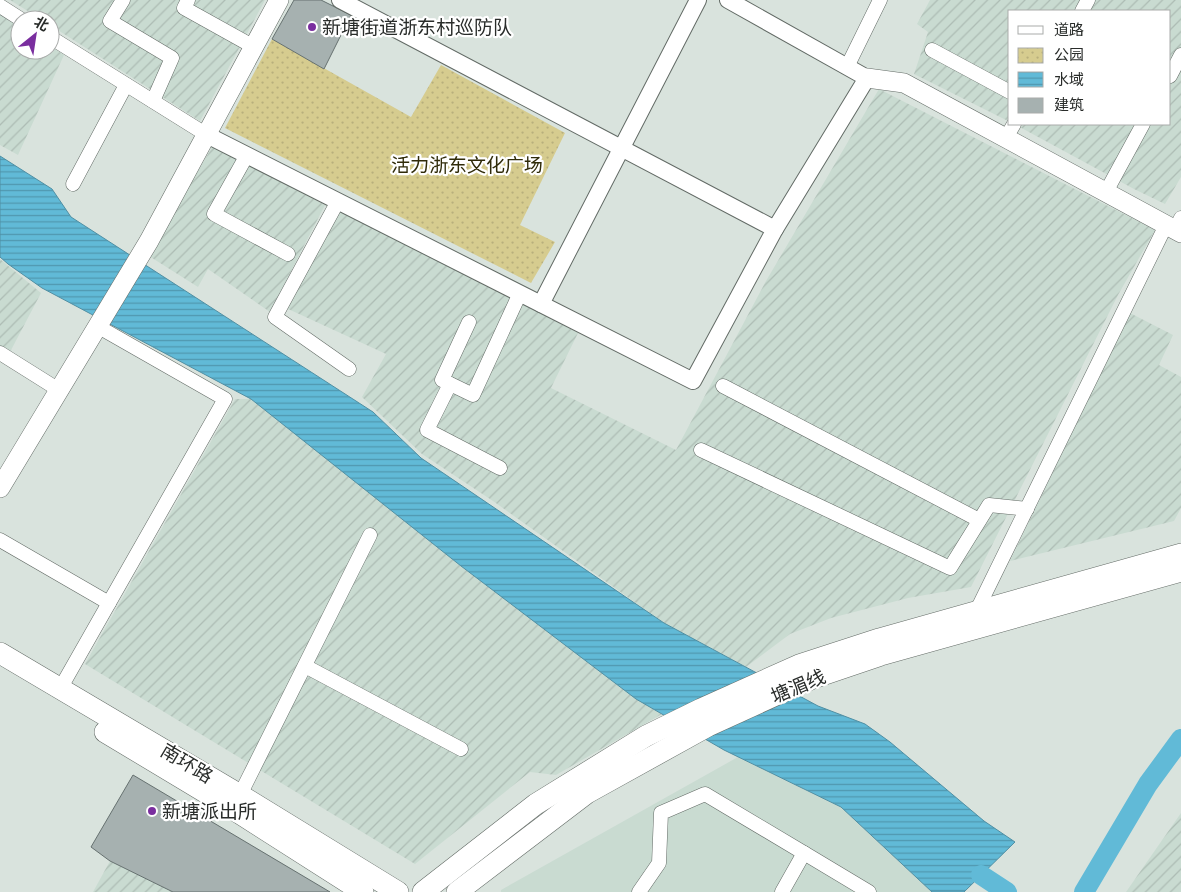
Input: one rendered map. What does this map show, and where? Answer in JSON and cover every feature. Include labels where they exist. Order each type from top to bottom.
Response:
[{"type":"main road","points":[[0,488],[149,241],[279,0]]},
{"type":"main road","points":[[867,78],[904,83],[1010,131],[1106,192],[1176,226]]},
{"type":"main road","points":[[423,892],[536,804],[646,736],[701,709],[806,671],[878,639],[1181,554]]},
{"type":"main road","name":"塘湄线","points":[[457,892],[587,793],[806,671],[881,654],[1181,571]]},
{"type":"main road","name":"南环路","points":[[0,653],[240,795],[398,892]]},
{"type":"main road","name":"南环路","points":[[0,669],[225,804],[364,892]]},
{"type":"street","points":[[122,0],[110,21],[172,58],[153,101]]},
{"type":"street","points":[[188,0],[184,8],[254,46]]},
{"type":"street","points":[[340,0],[775,230]]},
{"type":"street","points":[[541,304],[698,0]]},
{"type":"street","points":[[60,43],[207,135],[693,381],[775,230],[867,78],[728,0]]},
{"type":"street","points":[[847,67],[880,0]]},
{"type":"street","points":[[932,50],[1008,91]]},
{"type":"street","points":[[1171,74],[1181,55]]},
{"type":"street","points":[[73,184],[126,85]]},
{"type":"street","points":[[1106,192],[1143,125]]},
{"type":"street","points":[[247,155],[214,214],[288,254]]},
{"type":"street","points":[[338,201],[275,318],[349,369]]},
{"type":"street","points":[[976,612],[1027,508],[1176,226]]},
{"type":"street","points":[[469,322],[442,380],[473,395],[520,294]]},
{"type":"street","points":[[60,688],[225,399],[98,326]]},
{"type":"street","points":[[0,353],[59,390]]},
{"type":"street","points":[[450,384],[427,430],[500,468]]},
{"type":"street","points":[[722,386],[979,520]]},
{"type":"street","points":[[701,450],[950,568],[989,505],[1027,508]]},
{"type":"street","points":[[240,795],[370,536]]},
{"type":"street","points":[[0,540],[108,603]]},
{"type":"street","points":[[304,666],[461,749]]},
{"type":"street","points":[[639,892],[659,863],[661,813],[705,794],[869,892]]},
{"type":"street","points":[[782,892],[804,853]]},
{"type":"shaded area","points":[[10,0],[265,0],[200,121],[60,31],[60,10],[26,10]]},
{"type":"shaded area","points":[[930,0],[1181,0],[1181,177],[1165,204],[1016,125],[1171,125],[1171,10],[1008,10],[1008,121],[914,74],[928,32],[917,24]]},
{"type":"shaded area","points":[[0,14],[10,20],[10,60],[60,60],[60,52],[64,55],[18,155],[0,145]]},
{"type":"shaded area","points":[[879,89],[1155,230],[1118,295],[971,587],[908,598],[831,618],[790,634],[746,667],[664,623],[493,501],[422,454],[362,397],[386,354],[286,308],[340,211],[440,258],[578,333],[551,388],[676,450],[766,281]]},
{"type":"shaded area","points":[[212,147],[325,205],[270,312],[208,269],[198,287],[149,256]]},
{"type":"shaded area","points":[[0,259],[41,293],[10,352],[0,348]]},
{"type":"shaded area","points":[[1130,313],[1173,335],[1159,365],[1181,377],[1181,508],[1174,521],[1010,561]]},
{"type":"shaded area","points":[[235,399],[251,399],[461,566],[636,699],[662,714],[556,775],[530,772],[415,864],[85,664]]},
{"type":"shaded area","points":[[738,757],[841,807],[932,892],[501,892],[501,890]]},
{"type":"shaded area","points":[[1181,813],[1181,892],[1126,892]]},
{"type":"shaded area","points":[[110,861],[173,892],[93,892]]},
{"type":"green space","name":"活力浙东文化广场","points":[[272,39],[411,117],[441,65],[565,133],[520,225],[555,242],[531,283],[225,128]]},
{"type":"water","points":[[0,156],[52,189],[71,217],[373,412],[421,458],[664,623],[818,706],[865,724],[890,742],[984,821],[1015,842],[964,892],[932,892],[841,807],[724,750],[636,699],[461,566],[251,399],[42,288],[8,264],[0,257]]},
{"type":"building","name":"新塘街道浙东村巡防队","points":[[294,0],[321,0],[351,15],[324,69],[272,39]]},
{"type":"building","name":"新塘派出所","points":[[133,775],[330,892],[173,892],[110,861],[91,847]]},
{"type":"waterway","points":[[1084,892],[1148,784],[1181,739]]},
{"type":"waterway","points":[[981,875],[1007,892]]},
{"type":"place","name":"新塘街道浙东村巡防队","points":[[312,27]]},
{"type":"place","name":"新塘派出所","points":[[152,811]]}]
